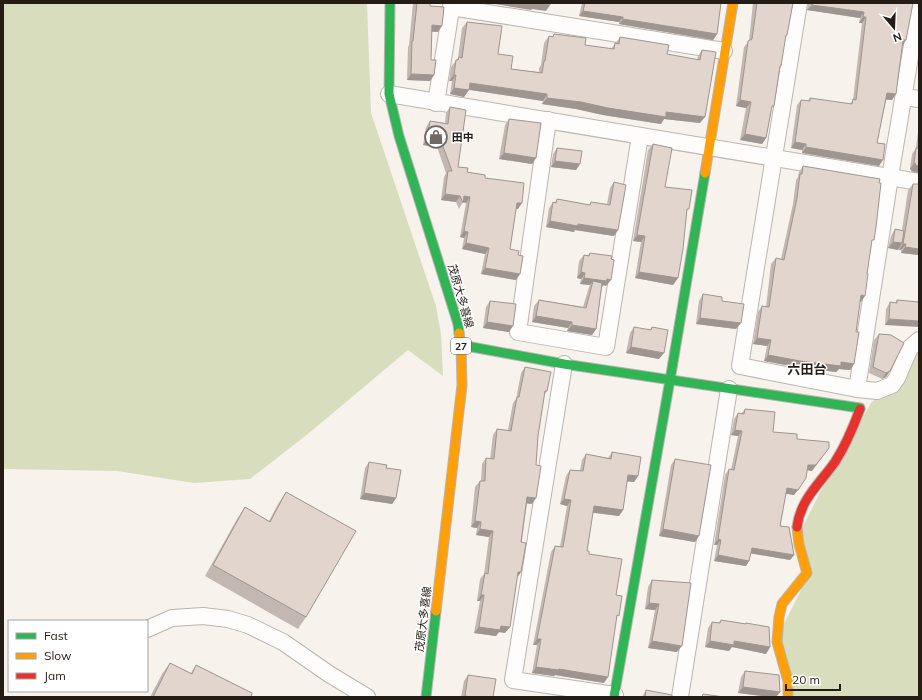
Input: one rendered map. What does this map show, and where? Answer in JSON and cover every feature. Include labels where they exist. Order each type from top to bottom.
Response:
[{"type":"street","name":"茂原大多喜線","points":[[390,3],[389,94],[399,136],[458,324],[461,345],[462,385],[426,697]]},
{"type":"street","points":[[564,364],[513,680],[614,696],[670,380],[733,3]]},
{"type":"street","points":[[799,3],[740,366],[857,389],[877,391],[892,385],[897,378],[910,348],[919,340]]},
{"type":"street","points":[[857,389],[890,177],[911,98],[919,3]]},
{"type":"street","points":[[436,102],[452,5],[724,51]]},
{"type":"street","points":[[389,94],[919,182]]},
{"type":"street","points":[[548,120],[518,332],[606,348],[640,136]]},
{"type":"street","points":[[461,345],[564,364],[860,408],[853,429],[835,462],[808,497],[799,514],[797,528],[807,573],[782,604],[777,630],[777,642],[788,682],[788,697]]},
{"type":"street","points":[[680,697],[729,389]]},
{"type":"street","points":[[148,629],[172,618],[203,616],[235,620],[283,642],[329,674],[367,697]]},
{"type":"green space","points":[[3,3],[367,3],[371,113],[436,306],[441,334],[443,376],[408,350],[309,433],[250,479],[194,483],[117,471],[3,469]]},
{"type":"green space","points":[[919,346],[919,697],[794,697],[780,632],[801,590],[801,530],[828,477],[871,403],[880,395]]},
{"type":"building","points":[[417,3],[430,3],[430,6],[444,7],[442,26],[432,25],[431,60],[436,60],[434,75],[411,74],[412,41]]},
{"type":"building","points":[[536,3],[550,3],[550,5]]},
{"type":"building","points":[[585,3],[721,3],[717,34],[583,11]]},
{"type":"building","points":[[757,3],[793,3],[780,66],[774,106],[772,106],[766,138],[745,134],[751,102],[740,100],[748,41],[752,39]]},
{"type":"building","points":[[812,3],[913,3],[906,40],[903,40],[896,94],[887,93],[877,143],[885,144],[883,160],[806,147],[806,144],[795,142],[801,100],[810,101],[810,98],[852,104],[853,99],[856,100],[866,17],[863,17],[864,12],[812,5]]},
{"type":"building","points":[[467,22],[502,26],[498,54],[513,56],[511,69],[542,73],[549,36],[553,37],[554,34],[586,38],[585,45],[614,49],[615,43],[619,44],[620,37],[669,45],[667,54],[700,60],[702,50],[716,52],[705,117],[666,112],[666,117],[608,108],[581,102],[547,98],[547,94],[470,83],[469,90],[454,88],[456,60],[458,60],[459,57],[462,58]]},
{"type":"building","points":[[450,107],[466,110],[458,167],[468,168],[467,172],[485,175],[485,178],[524,183],[522,203],[517,203],[510,249],[519,251],[518,255],[523,256],[520,274],[485,268],[489,248],[466,243],[468,232],[464,231],[470,197],[464,196],[463,203],[460,196],[445,194],[448,171],[452,171],[441,141],[427,139],[430,121],[448,124]]},
{"type":"building","points":[[509,119],[541,123],[536,158],[504,153]]},
{"type":"building","points":[[653,144],[672,148],[665,187],[692,190],[689,209],[687,209],[683,249],[678,278],[639,272],[645,236],[637,235]]},
{"type":"building","points":[[557,148],[582,151],[580,164],[555,161]]},
{"type":"building","points":[[916,148],[919,148],[919,166],[915,165],[916,164],[914,163]]},
{"type":"building","points":[[803,166],[880,179],[879,183],[881,183],[876,227],[874,240],[872,240],[865,296],[861,295],[856,332],[859,332],[854,364],[841,362],[841,366],[768,355],[771,340],[757,338],[762,306],[769,307],[776,258],[784,260],[797,198],[800,174],[802,174]]},
{"type":"building","points":[[614,182],[626,185],[618,230],[578,224],[578,226],[550,221],[553,202],[556,203],[557,199],[590,205],[591,202],[610,205]]},
{"type":"building","points":[[913,184],[919,184],[919,249],[905,247],[906,244],[903,244]]},
{"type":"building","points":[[895,229],[904,231],[902,243],[893,242]]},
{"type":"building","points":[[590,253],[612,256],[611,259],[614,260],[611,280],[607,279],[606,281],[584,278],[585,273],[581,272],[584,255],[589,256]]},
{"type":"building","points":[[593,281],[602,283],[596,329],[572,325],[572,322],[536,316],[539,300],[586,308]]},
{"type":"building","points":[[703,294],[722,297],[722,301],[744,304],[741,323],[700,318]]},
{"type":"building","points":[[897,300],[919,302],[919,321],[889,319],[890,302],[897,303]]},
{"type":"building","points":[[490,301],[516,304],[513,326],[487,322]]},
{"type":"building","points":[[634,327],[651,330],[652,327],[668,330],[664,353],[631,347]]},
{"type":"building","points":[[879,334],[891,335],[904,343],[890,371],[886,373],[873,367]]},
{"type":"building","points":[[525,367],[551,372],[547,391],[545,391],[538,436],[536,465],[541,466],[536,498],[527,497],[521,542],[526,543],[521,572],[518,572],[510,627],[501,626],[500,630],[479,627],[484,595],[481,595],[485,573],[488,574],[493,531],[480,529],[481,522],[475,521],[480,481],[485,481],[486,458],[494,459],[497,429],[511,431],[517,397],[519,397]]},
{"type":"building","points":[[745,409],[775,412],[773,432],[797,434],[797,439],[829,442],[829,448],[816,465],[808,465],[806,478],[798,490],[787,488],[780,526],[789,527],[794,555],[752,548],[749,561],[718,555],[721,540],[718,539],[729,469],[734,470],[742,431],[735,430],[738,413],[744,414]]},
{"type":"building","points":[[612,452],[641,457],[638,476],[628,475],[623,510],[594,506],[587,551],[589,551],[589,554],[622,559],[616,595],[622,596],[619,616],[617,615],[608,677],[536,667],[541,639],[537,639],[555,546],[563,547],[571,500],[564,499],[570,470],[583,471],[586,454],[611,459]]},
{"type":"building","points":[[675,459],[711,465],[699,536],[663,529]]},
{"type":"building","points":[[369,462],[387,465],[386,468],[401,470],[396,498],[364,493]]},
{"type":"building","points":[[286,492],[356,531],[306,617],[213,565],[245,507],[270,522]]},
{"type":"building","points":[[652,580],[691,583],[682,646],[652,641],[659,604],[649,603]]},
{"type":"building","points":[[721,620],[769,627],[770,647],[734,641],[734,645],[710,641],[712,622],[720,623]]},
{"type":"building","points":[[170,663],[192,674],[196,665],[252,693],[251,697],[153,697]]},
{"type":"building","points":[[745,671],[779,675],[780,692],[743,687]]},
{"type":"building","points":[[468,675],[496,679],[493,697],[465,696]]},
{"type":"building","points":[[646,690],[672,695],[672,697],[645,697]]},
{"type":"building","points":[[703,694],[724,697],[702,697]]},
{"type":"traffic: fast","points":[[390,3],[389,94],[399,136],[458,324],[459,333]]},
{"type":"traffic: fast","points":[[614,697],[705,173]]},
{"type":"traffic: fast","points":[[461,345],[564,364],[860,409]]},
{"type":"traffic: fast","points":[[426,697],[436,611]]},
{"type":"traffic: slow","points":[[705,173],[733,3]]},
{"type":"traffic: slow","points":[[436,611],[462,385],[461,345],[459,333]]},
{"type":"traffic: slow","points":[[788,697],[788,681],[777,642],[779,617],[782,604],[807,573],[799,544],[797,527]]},
{"type":"traffic: jam","points":[[797,527],[799,517],[806,500],[839,456],[860,409]]},
{"type":"place","name":"田中","points":[[436,137]]},
{"type":"district","name":"六田台","points":[[807,369]]}]
